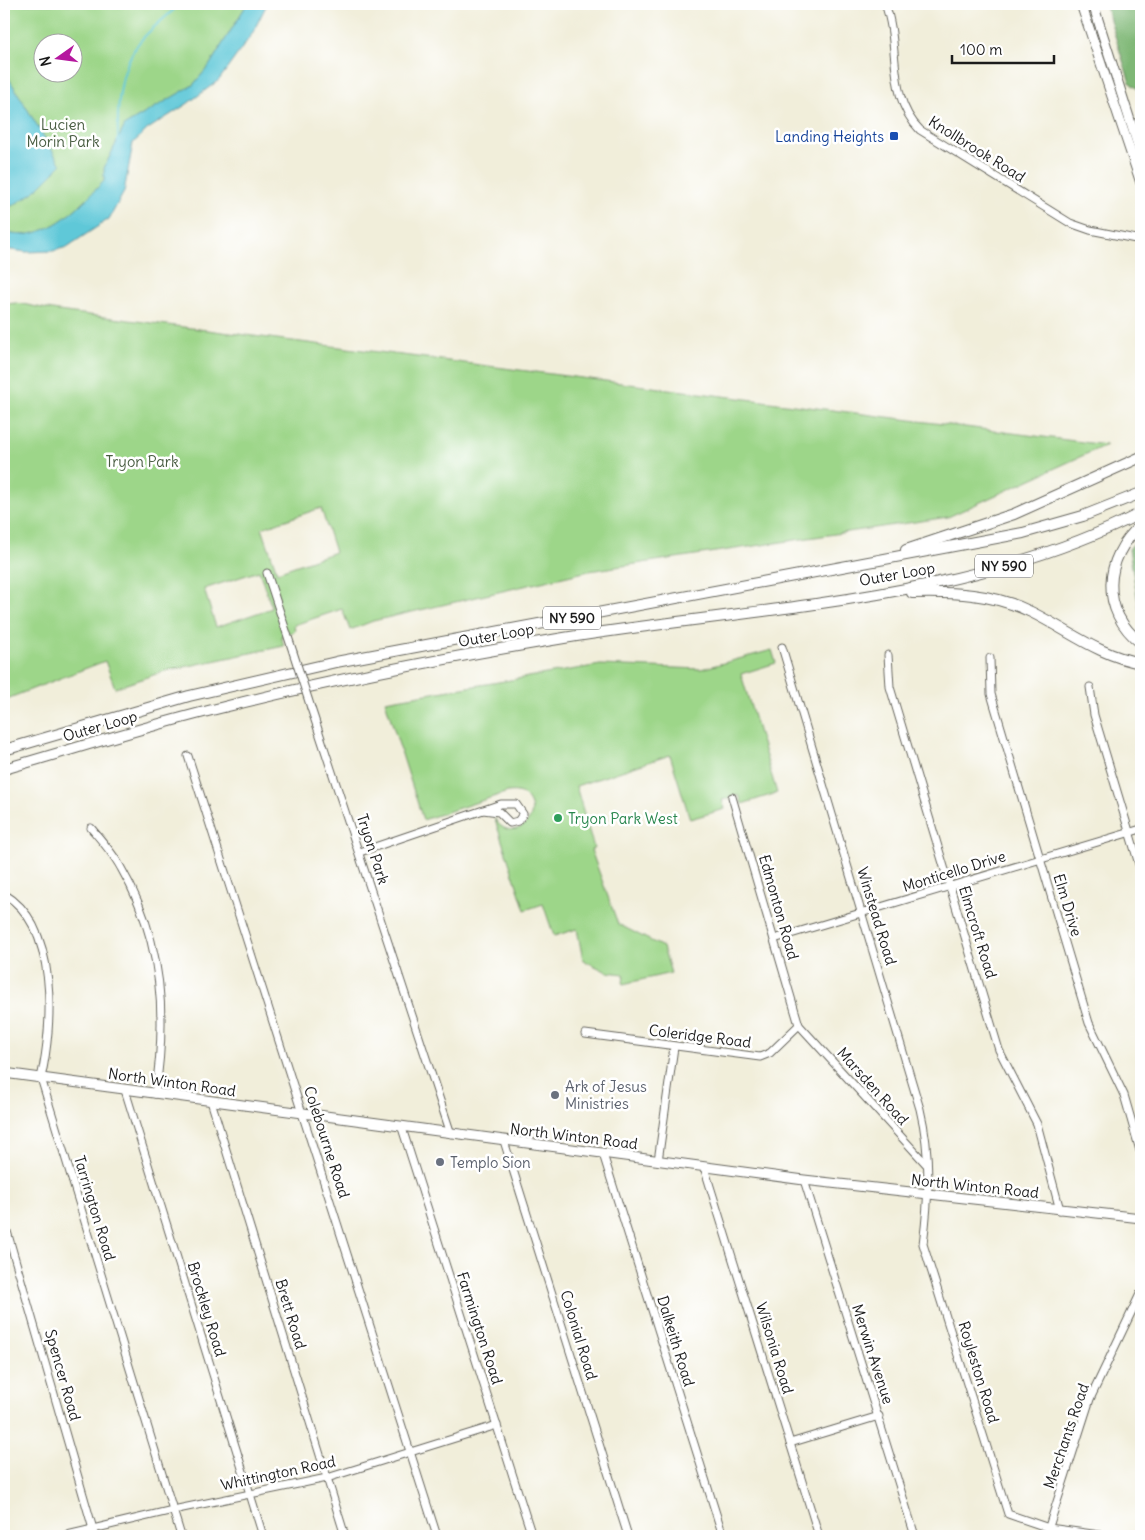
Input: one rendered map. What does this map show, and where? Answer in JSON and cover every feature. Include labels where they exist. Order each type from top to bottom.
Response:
[{"type":"highway","points":[[851,566],[1014,514],[1075,489],[1141,457]]},
{"type":"highway","name":"Outer Loop","points":[[4,750],[201,693],[336,662],[851,566],[1048,527],[1095,512],[1141,493]]},
{"type":"highway","name":"Outer Loop","points":[[4,769],[223,707],[382,672],[571,637],[934,584],[1001,567],[1078,540],[1141,513]]},
{"type":"highway","points":[[1141,525],[1128,537],[1119,552],[1112,570],[1111,586],[1118,615],[1127,629],[1141,643]]},
{"type":"highway","points":[[861,596],[952,593],[997,599],[1035,614],[1098,651],[1141,663]]},
{"type":"main road","points":[[1081,4],[1141,183]]},
{"type":"main road","points":[[1093,4],[1141,154]]},
{"type":"main road","name":"North Winton Road","points":[[4,1073],[402,1128],[804,1180],[1141,1218]]},
{"type":"street","name":"Knollbrook Road","points":[[884,4],[892,33],[900,100],[909,118],[920,130],[1070,223],[1090,230],[1141,240]]},
{"type":"street","name":"Tryon Park","points":[[267,573],[451,1134]]},
{"type":"street","name":"Winstead Road","points":[[782,647],[924,1123],[928,1149],[928,1195]]},
{"type":"street","name":"Elmcroft Road","points":[[888,656],[890,686],[999,1050],[1037,1124],[1060,1210]]},
{"type":"street","name":"Elm Drive","points":[[990,658],[991,694],[1089,1023],[1124,1095],[1141,1154]]},
{"type":"street","points":[[1090,687],[1094,715],[1141,870]]},
{"type":"street","name":"Colebourne Road","points":[[188,756],[438,1536]]},
{"type":"street","name":"Edmonton Road","points":[[732,797],[799,1025]]},
{"type":"street","points":[[360,852],[483,810],[510,803],[516,804],[523,814],[518,821],[510,823],[499,812],[483,810]]},
{"type":"street","points":[[91,828],[114,857],[128,882],[155,956],[163,1010],[162,1042],[155,1094]]},
{"type":"street","name":"Monticello Drive","points":[[774,940],[1141,829]]},
{"type":"street","name":"Tarrington Road","points":[[4,894],[16,904],[35,932],[46,972],[50,1016],[41,1078],[181,1536]]},
{"type":"street","name":"Marsden Road","points":[[799,1025],[927,1165]]},
{"type":"street","name":"Coleridge Road","points":[[585,1034],[674,1047],[763,1056],[799,1025]]},
{"type":"street","points":[[658,1161],[674,1047]]},
{"type":"street","name":"Brockley Road","points":[[125,1090],[263,1536]]},
{"type":"street","name":"Brett Road","points":[[211,1101],[345,1536]]},
{"type":"street","name":"Farmington Road","points":[[402,1128],[532,1536]]},
{"type":"street","name":"Colonial Road","points":[[504,1141],[628,1536]]},
{"type":"street","name":"Dalkeith Road","points":[[603,1154],[723,1536]]},
{"type":"street","name":"Wilsonia Road","points":[[704,1167],[819,1536]]},
{"type":"street","name":"Merwin Avenue","points":[[804,1180],[915,1536]]},
{"type":"street","name":"Royleston Road","points":[[928,1195],[923,1244],[1008,1514],[1049,1528]]},
{"type":"street","name":"Spencer Road","points":[[4,1221],[7,1243],[95,1536]]},
{"type":"street","name":"Merchants Road","points":[[1046,1536],[1090,1399],[1141,1292]]},
{"type":"street","points":[[790,1443],[878,1416]]},
{"type":"street","name":"Whittington Road","points":[[63,1536],[173,1510],[327,1478],[497,1425]]},
{"type":"street","points":[[1049,1528],[1107,1536]]},
{"type":"green space","name":"Lucien Morin Park","points":[[4,4],[257,4],[207,77],[150,114],[114,176],[58,234],[4,239]]},
{"type":"green space","points":[[1105,4],[1141,4],[1141,30],[1138,34],[1141,42],[1141,92],[1130,83]]},
{"type":"green space","name":"Tryon Park","points":[[17,303],[58,311],[1106,445],[948,517],[589,571],[373,621],[350,630],[342,609],[294,625],[295,631],[281,636],[284,646],[165,671],[115,688],[105,661],[4,700],[4,304]],"holes":[[[321,508],[335,552],[277,572],[262,528]],[[259,571],[272,608],[216,627],[204,589]]]},
{"type":"green space","points":[[1141,535],[1141,621],[1129,549]]},
{"type":"green space","name":"Tryon Park West","points":[[772,650],[776,663],[741,674],[777,793],[742,804],[739,795],[722,800],[725,809],[690,819],[670,755],[576,786],[594,848],[591,850],[618,924],[663,947],[671,973],[623,984],[624,974],[607,972],[583,960],[577,929],[554,936],[543,904],[525,910],[494,817],[500,825],[508,829],[516,829],[523,826],[528,821],[531,813],[531,805],[524,795],[518,792],[508,792],[423,820],[385,701],[600,665],[701,669]]},
{"type":"water","points":[[247,4],[267,4],[252,34],[219,80],[187,104],[148,129],[133,143],[124,192],[109,219],[67,247],[53,251],[26,252],[4,249],[4,232],[19,235],[46,229],[59,222],[104,181],[104,168],[125,125],[193,85],[209,66]]},
{"type":"water","points":[[5,72],[61,165],[33,193],[12,206],[4,202]]},
{"type":"waterway","points":[[118,142],[120,92],[126,66],[131,55],[147,33],[180,4]]},
{"type":"place","name":"Landing Heights","points":[[894,136]]},
{"type":"place","name":"Tryon Park West","points":[[558,818]]},
{"type":"place","name":"Ark of Jesus Ministries","points":[[555,1095]]},
{"type":"place","name":"Templo Sion","points":[[440,1162]]}]
